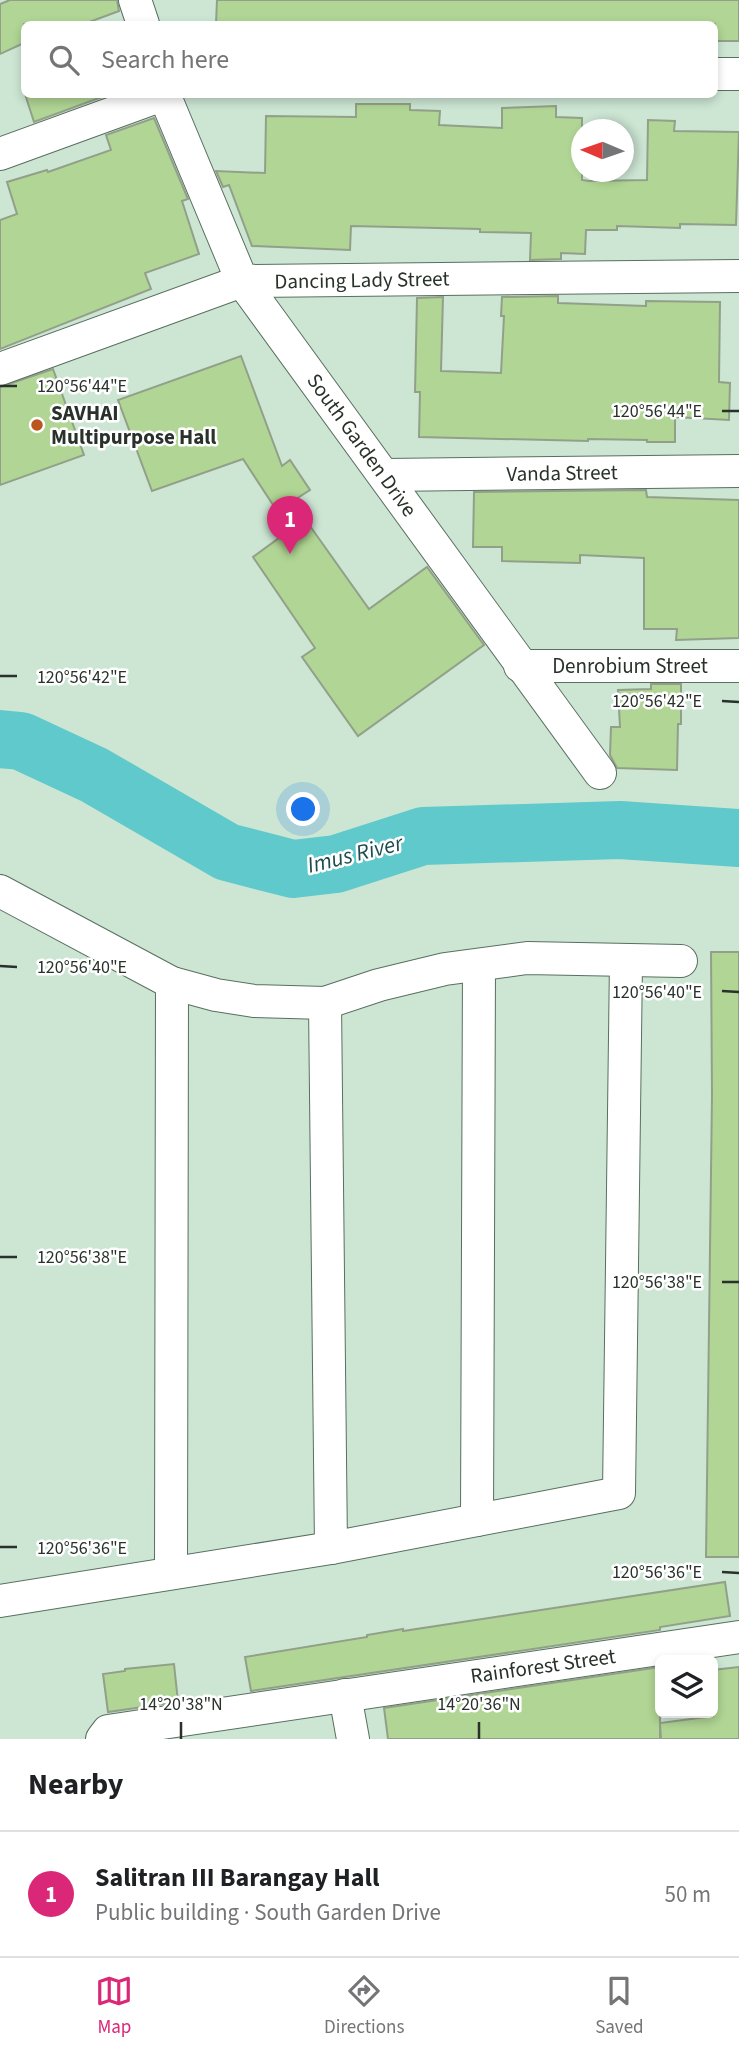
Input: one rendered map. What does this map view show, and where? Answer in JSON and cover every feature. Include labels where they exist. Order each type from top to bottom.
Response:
[{"type":"street","points":[[135,0],[142,21]]},
{"type":"street","points":[[718,74],[739,74]]},
{"type":"street","points":[[0,154],[156,98]]},
{"type":"street","name":"South Garden Drive","points":[[165,98],[242,281],[600,773]]},
{"type":"street","name":"Dancing Lady Street","points":[[0,369],[242,281],[739,276]]},
{"type":"street","name":"Vanda Street","points":[[384,474],[739,471]]},
{"type":"street","name":"Denrobium Street","points":[[520,666],[739,666]]},
{"type":"street","points":[[0,891],[172,983],[254,1002],[325,1003],[379,985],[445,969],[527,958],[681,961]]},
{"type":"street","points":[[0,1601],[331,1548],[619,1493],[626,961]]},
{"type":"street","points":[[477,1520],[480,965]]},
{"type":"street","points":[[172,983],[172,1573]]},
{"type":"street","points":[[325,1003],[331,1548]]},
{"type":"street","name":"Rainforest Street","points":[[102,1739],[108,1731],[221,1727],[345,1695],[739,1637]]},
{"type":"street","points":[[345,1695],[353,1739]]},
{"type":"building","points":[[10,0],[117,0],[119,11],[92,21],[21,21],[21,44],[0,54],[0,4]]},
{"type":"building","points":[[217,0],[739,0],[739,41],[718,41],[718,21],[216,21]]},
{"type":"building","points":[[26,98],[99,98],[34,122]]},
{"type":"building","points":[[356,104],[410,104],[410,110],[440,111],[439,125],[502,128],[502,108],[556,106],[556,117],[582,118],[571,119],[571,182],[647,180],[648,120],[675,121],[674,131],[739,132],[736,225],[680,224],[680,228],[617,226],[617,230],[586,230],[585,254],[561,253],[561,259],[530,260],[531,233],[480,232],[480,229],[351,226],[350,250],[252,246],[229,185],[223,187],[216,171],[265,173],[266,116],[356,117]]},
{"type":"building","points":[[154,118],[188,199],[182,201],[199,254],[145,273],[151,289],[0,349],[0,220],[17,214],[7,182],[47,170],[48,172],[111,150],[106,135]]},
{"type":"building","points":[[558,296],[558,303],[646,306],[646,301],[720,302],[719,382],[730,383],[729,420],[675,417],[675,442],[419,437],[420,392],[415,392],[417,298],[443,297],[441,371],[501,373],[504,316],[501,316],[502,297]]},
{"type":"building","points":[[241,356],[282,466],[290,460],[310,490],[277,511],[243,459],[152,491],[118,400]]},
{"type":"building","name":"SAVHAI Multipurpose Hall","points":[[53,369],[84,455],[0,485],[0,387]]},
{"type":"building","points":[[646,490],[647,497],[739,500],[739,638],[676,640],[677,629],[644,629],[644,558],[580,555],[580,563],[502,561],[502,547],[473,547],[474,492]]},
{"type":"building","points":[[305,519],[369,609],[427,567],[484,645],[358,736],[302,657],[315,648],[253,557]]},
{"type":"building","points":[[651,684],[681,684],[677,770],[617,768],[610,755],[611,727],[620,727],[618,690],[651,689]]},
{"type":"building","points":[[711,952],[739,952],[739,1557],[706,1557],[712,1095]]},
{"type":"building","points":[[725,1582],[730,1616],[660,1627],[660,1630],[251,1691],[245,1657],[403,1629]]},
{"type":"building","points":[[174,1664],[178,1702],[108,1712],[103,1674]]},
{"type":"building","points":[[739,1667],[739,1739],[661,1739],[660,1723],[718,1718],[718,1669]]},
{"type":"building","points":[[655,1668],[655,1718],[660,1718],[660,1739],[388,1739],[384,1708]]},
{"type":"waterway","name":"Imus River","points":[[0,739],[21,741],[94,775],[227,852],[293,869],[336,864],[423,836],[620,830],[739,838]]},
{"type":"place","name":"SAVHAI Multipurpose Hall","points":[[37,425]]},
{"type":"place","name":"Salitran III Barangay Hall","points":[[290,554]]}]
